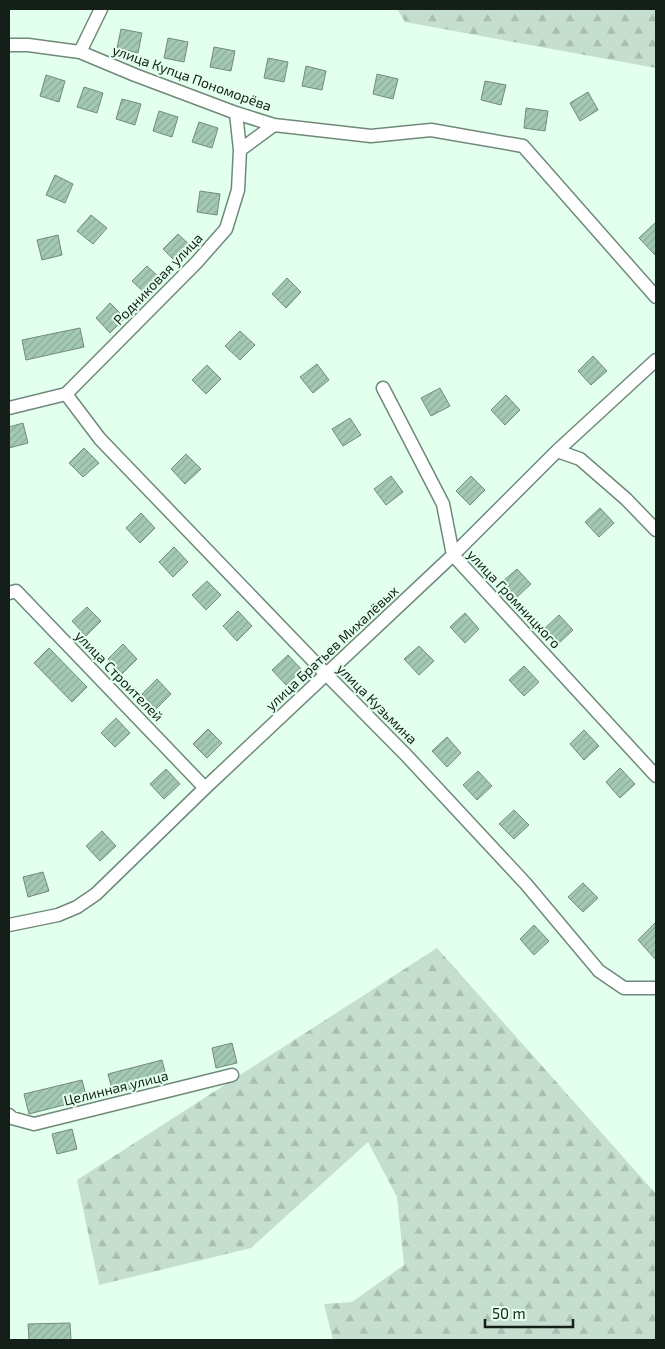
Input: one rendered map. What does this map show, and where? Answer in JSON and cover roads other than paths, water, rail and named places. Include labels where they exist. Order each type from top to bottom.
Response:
[{"type":"street","points":[[80,52],[101,9]]},
{"type":"street","name":"улица Купца Пономорёва","points":[[9,46],[28,45],[80,52],[135,75],[236,113],[274,125],[371,136],[431,130],[523,146],[656,297]]},
{"type":"street","name":"Родниковая улица","points":[[66,394],[196,263],[226,229],[238,190],[240,150],[236,113]]},
{"type":"street","points":[[240,150],[274,125]]},
{"type":"street","name":"улица Братьев Михалёвых","points":[[9,925],[58,915],[84,903],[96,894],[205,788],[452,555],[556,451],[656,360]]},
{"type":"street","name":"улица Громницкого","points":[[383,388],[443,504],[452,555],[656,776]]},
{"type":"street","points":[[9,408],[66,394]]},
{"type":"street","name":"улица Кузьмина","points":[[66,394],[100,439],[406,755],[526,884],[599,971],[624,988],[656,988]]},
{"type":"street","points":[[556,451],[580,460],[626,499],[656,530]]},
{"type":"street","name":"улица Строителей","points":[[9,593],[16,591],[205,788]]},
{"type":"street","name":"Целинная улица","points":[[9,1115],[12,1118],[34,1124],[232,1075]]}]
